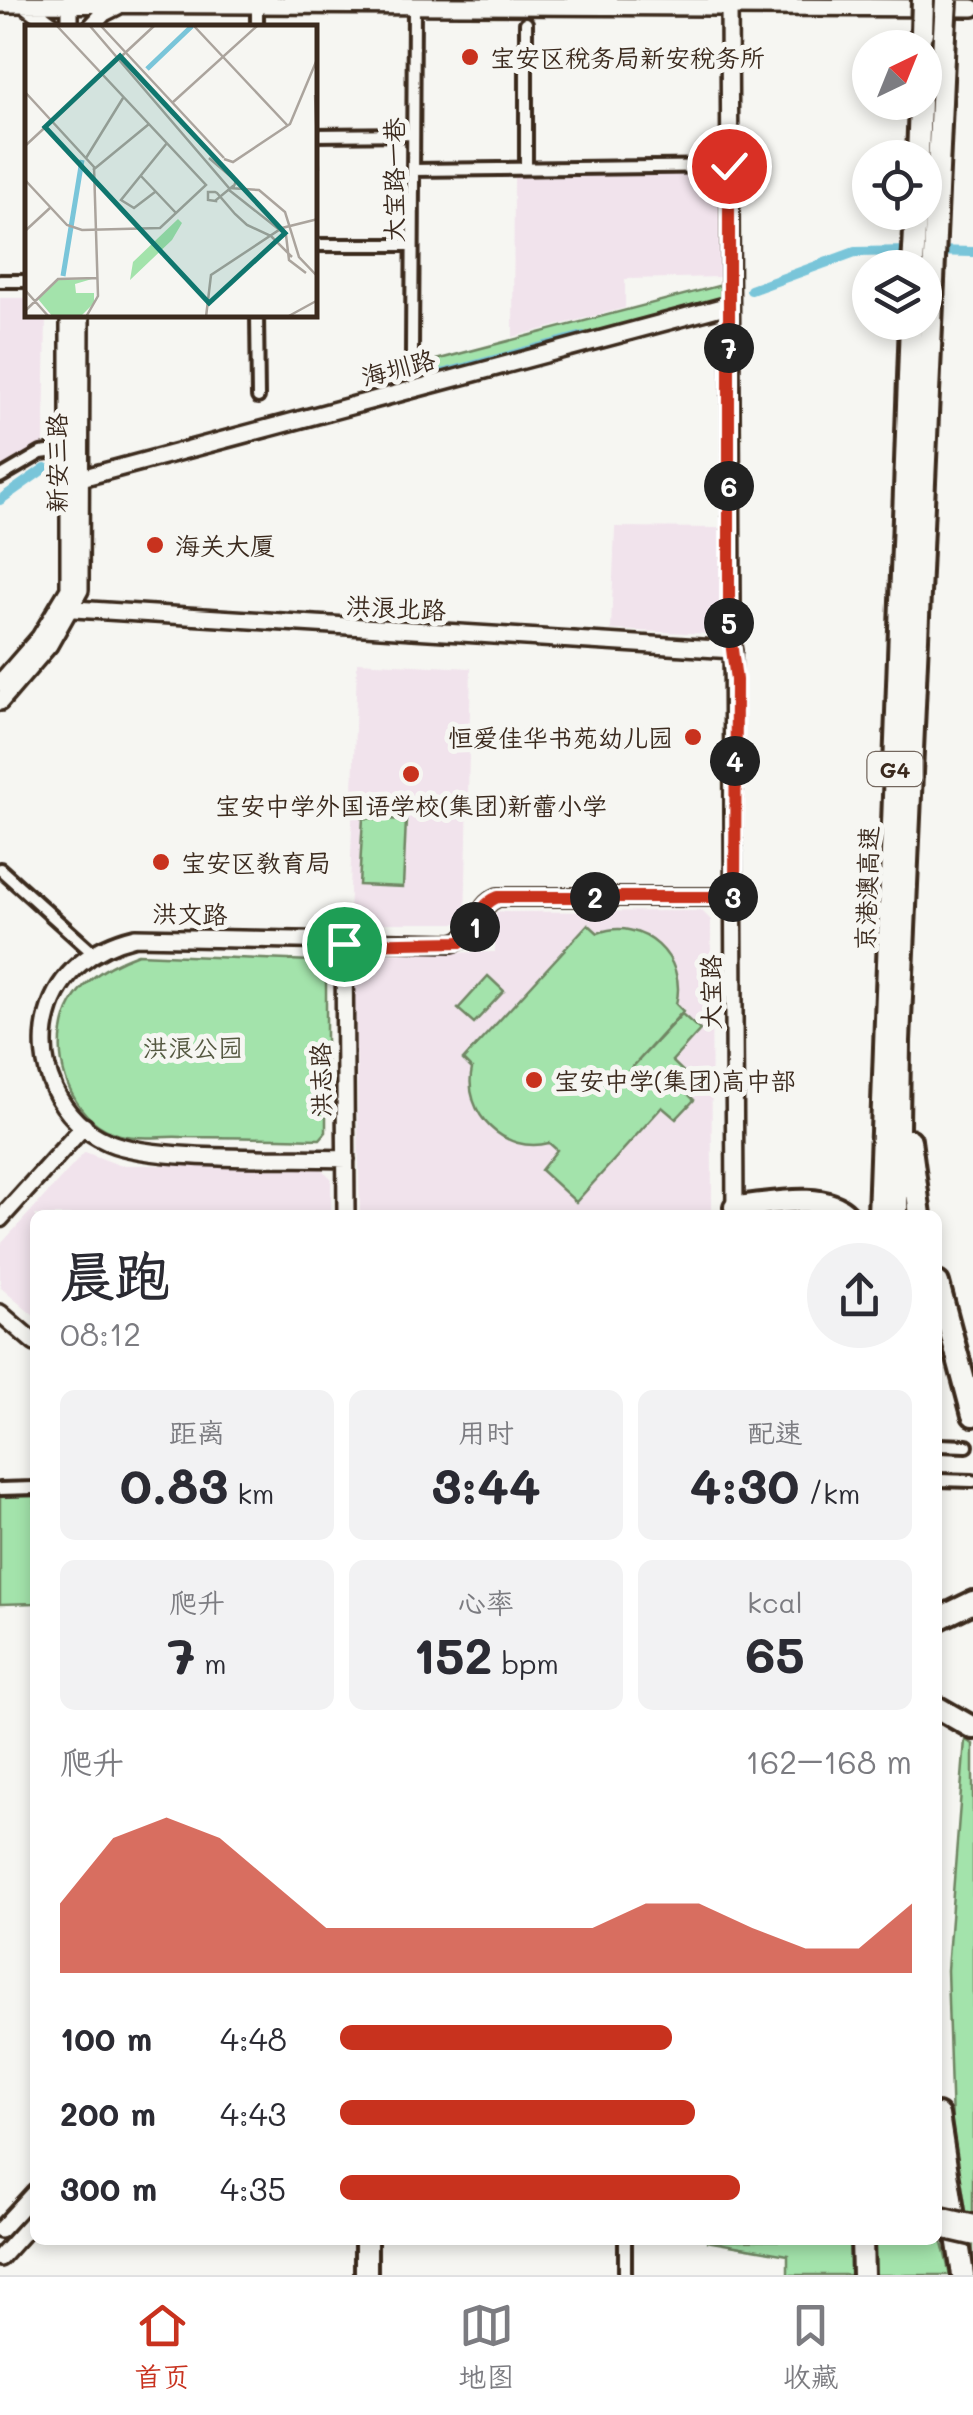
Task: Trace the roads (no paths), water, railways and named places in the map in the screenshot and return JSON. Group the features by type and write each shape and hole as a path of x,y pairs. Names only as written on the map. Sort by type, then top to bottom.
{"highway":[{"path":"922,30 923,0"},
{"name":"京港澳高速","path":"897,1210 903,978 946,0"},
{"name":"京港澳高速","path":"879,1210 910,340"},
{"name":"京港澳高速","path":"903,978 910,1156 919,1210"},
{"path":"743,1210 818,1202 841,1210"},
{"path":"942,1298 973,1415"},
{"path":"942,1617 972,1602"},
{"path":"942,1710 973,1728"},
{"path":"942,2141 963,2275"},
{"path":"862,2245 862,2275"}],"main road":[{"path":"0,4 733,4 973,8"},
{"path":"24,4 52,25"},
{"name":"大宝路","path":"733,4 737,608 733,650 734,1210"},
{"path":"93,25 104,12 122,5"},
{"name":"大宝路","path":"733,166 729,305 729,626 733,650"},
{"name":"海圳路","path":"81,478 729,305"},
{"name":"新安三路","path":"63,609 68,589 69,318"},
{"name":"新安三路","path":"63,609 80,590 81,318"},
{"path":"0,682 63,609"},
{"path":"0,702 49,645 63,609"},
{"name":"洪浪北路","path":"63,609 733,650"},
{"name":"洪文路","path":"346,1159 130,1149 84,1126 53,1088 44,1049 44,1029 56,992 93,953 116,942 154,936 344,944 460,942 472,933 484,904 498,897 735,897"},
{"name":"洪志路","path":"344,944 346,1210"},
{"path":"0,1219 84,1126"},
{"path":"0,1313 30,1339"},
{"path":"0,2230 30,2197"},
{"path":"942,2215 973,2223"},
{"path":"0,2258 30,2225"},
{"path":"942,2230 973,2237"}],"street":[{"path":"256,6 256,25"},
{"name":"大宝路一巷","path":"412,353 414,6"},
{"path":"526,22 526,168"},
{"path":"318,134 413,134"},
{"path":"413,170 733,166"},
{"path":"318,245 412,245"},
{"path":"257,318 258,397"},
{"path":"0,476 40,453 69,450"},
{"path":"0,870 93,953"},
{"path":"942,1445 967,1446"},
{"path":"942,1480 973,1481"},
{"path":"0,1488 30,1488"},
{"path":"361,2245 361,2275"},
{"path":"371,2245 371,2275"},
{"path":"625,2245 626,2275"}],"waterway":[{"path":"942,251 973,252"},
{"path":"751,290 852,253"},
{"path":"430,377 583,336"},
{"path":"0,500 45,468"}],"place":[{"name":"宝安区税务局新安税务所","path":"470,57"},
{"name":"海关大厦","path":"155,545"},
{"name":"恒爱佳华书苑幼儿园","path":"693,737"},
{"name":"宝安中学外国语学校(集团)新蕾小学","path":"411,774"},
{"name":"宝安区教育局","path":"161,862"},
{"name":"宝安中学(集团)高中部","path":"534,1080"}],"park label":[{"name":"洪浪公园","path":"193,1047"}]}
